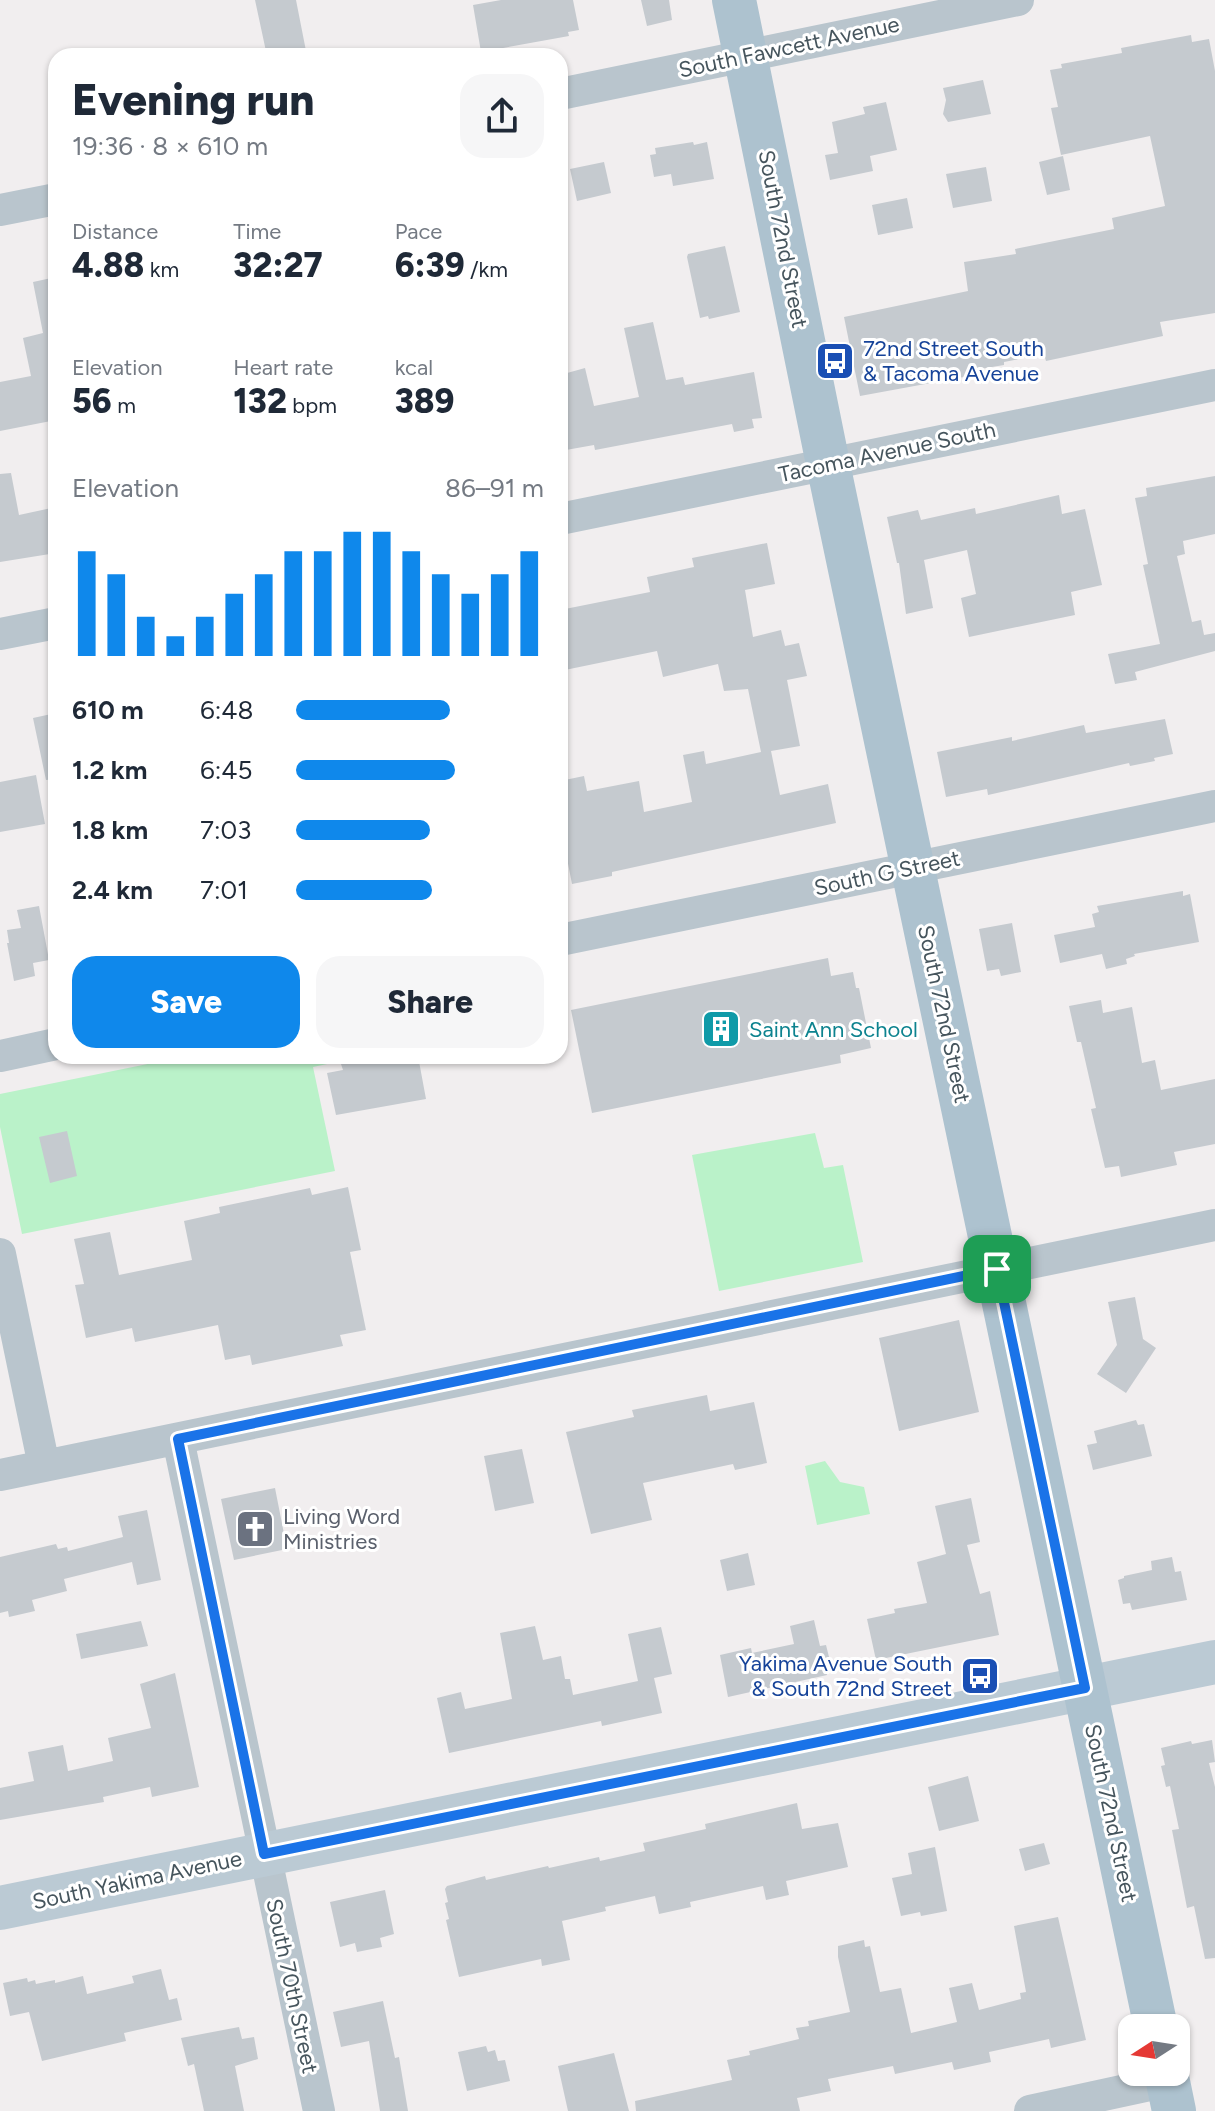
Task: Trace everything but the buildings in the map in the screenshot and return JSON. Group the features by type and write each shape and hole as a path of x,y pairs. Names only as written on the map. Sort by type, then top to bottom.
{"main road":[{"name":"South 72nd Street","path":"734,0 828,464 1153,2014"},
{"name":"South Yakima Avenue","path":"0,1908 1215,1662"}],"street":[{"name":"South Fawcett Avenue","path":"568,92 1018,0"},
{"path":"0,210 48,201"},
{"name":"Tacoma Avenue South","path":"568,517 1215,385"},
{"path":"0,634 48,625"},
{"name":"South G Street","path":"568,938 1215,806"},
{"path":"0,1056 48,1046"},
{"path":"0,1475 1215,1225"},
{"path":"0,1254 44,1466"},
{"name":"South 70th Street","path":"178,1439 319,2111"},
{"path":"1030,2111 1169,2088"}],"green space":[{"path":"148,1064 327,1064 313,1067 335,1171 22,1234 0,1127 0,1094"},
{"path":"815,1133 824,1168 843,1165 863,1262 719,1291 692,1155"},
{"path":"825,1461 840,1482 864,1487 870,1514 817,1525 805,1466"}],"place":[{"name":"72nd Street South & Tacoma Avenue","path":"835,361"},
{"name":"Saint Ann School","path":"721,1029"},
{"name":"Living Word Ministries","path":"255,1529"},
{"name":"Yakima Avenue South & South 72nd Street","path":"980,1676"}],"route":[{"path":"997,1269 1085,1688 264,1854 178,1439 997,1269"}]}
